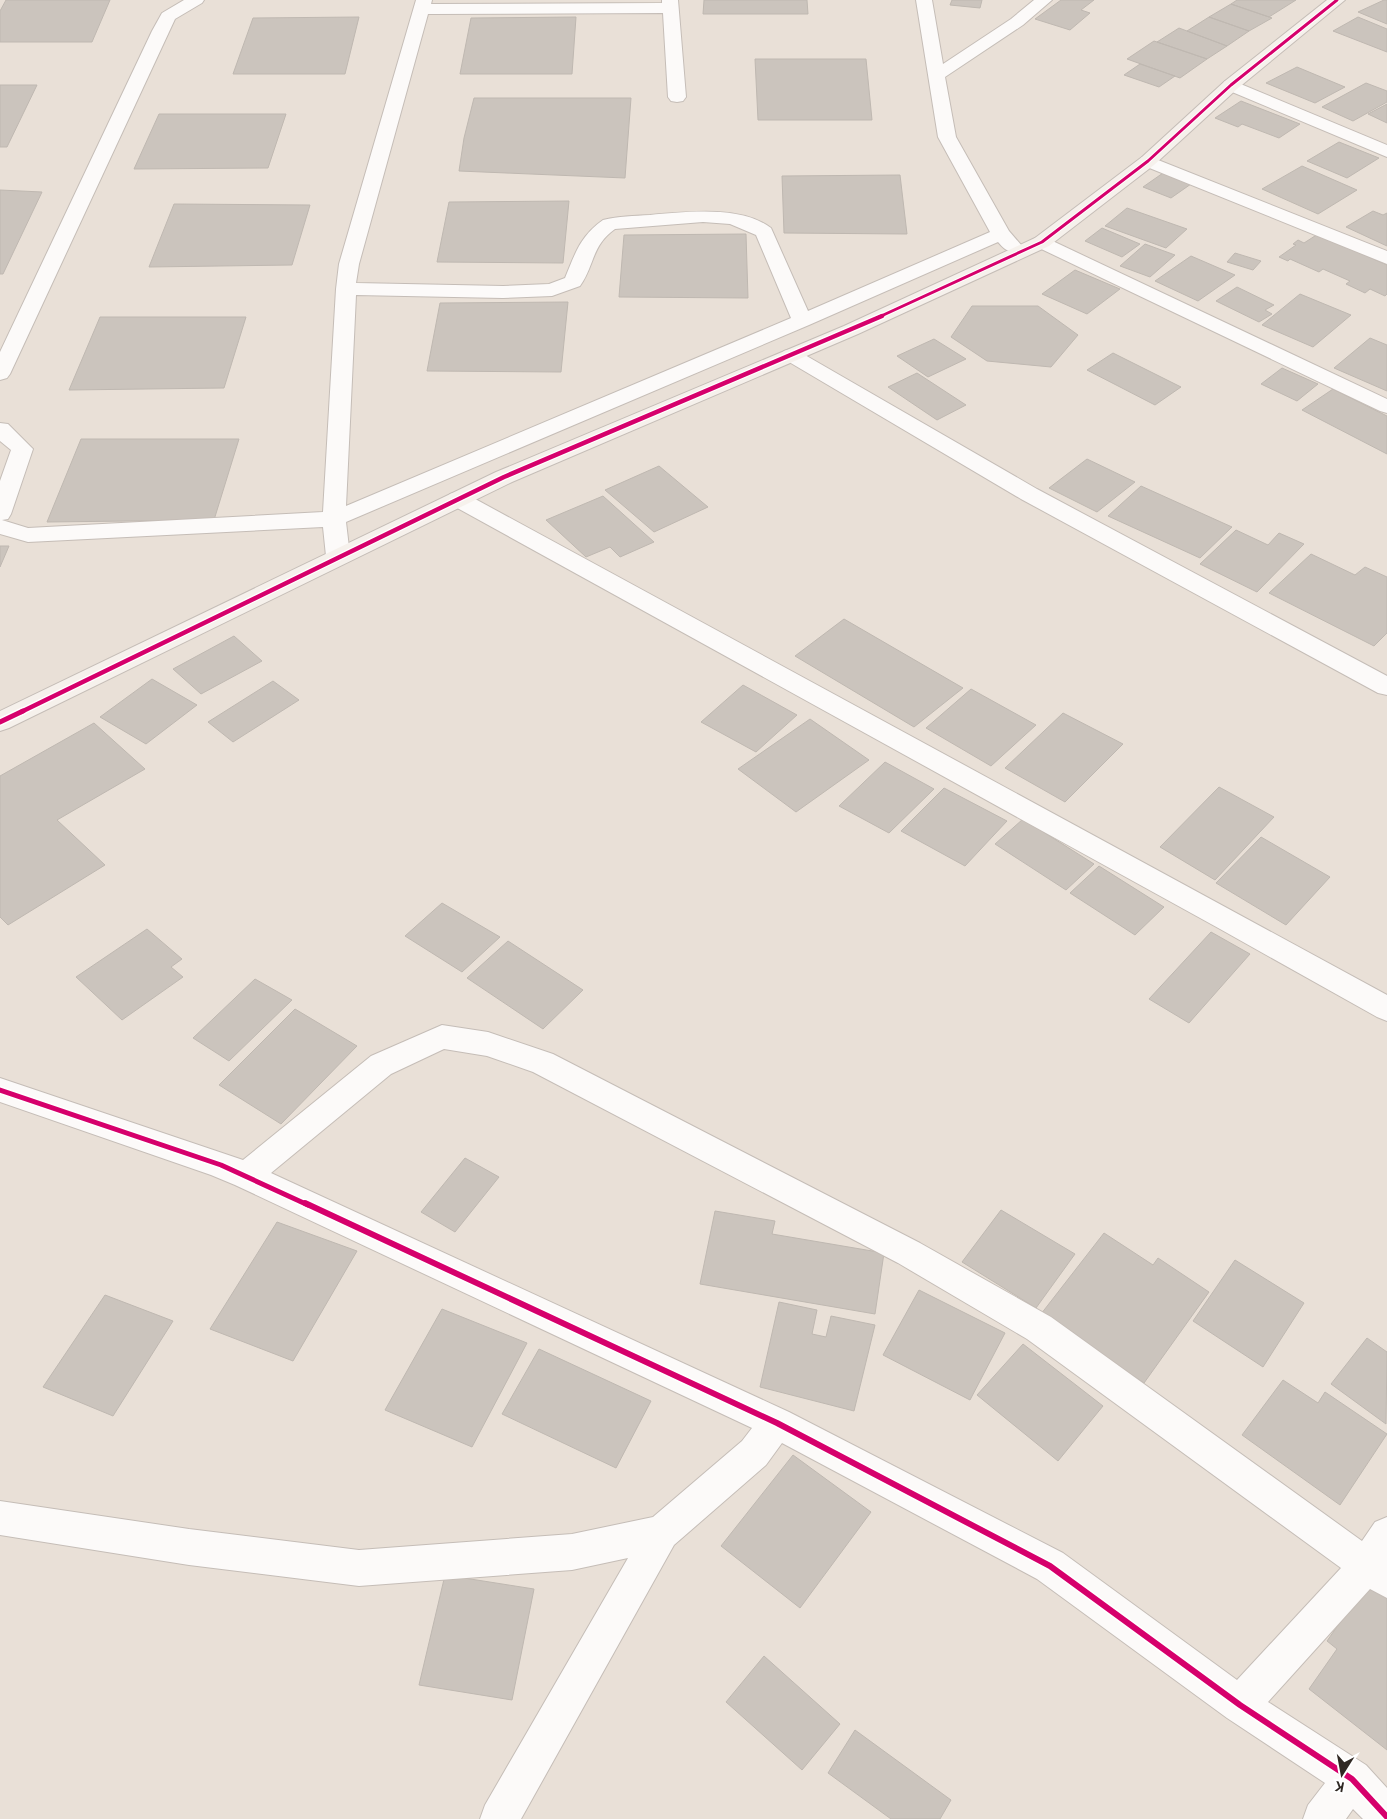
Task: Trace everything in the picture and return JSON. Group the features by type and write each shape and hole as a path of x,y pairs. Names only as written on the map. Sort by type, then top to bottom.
{"street":[{"path":"0,374 160,30 168,16 196,0"},
{"path":"924,0 947,137 1001,234 1018,253"},
{"path":"936,76 1017,22 1044,0"},
{"path":"0,722 338,556 504,477 852,330 1042,242 1148,161 1231,85 1337,0"},
{"path":"338,556 334,519 346,289 349,264 423,5 671,4 677,97"},
{"path":"1231,85 1387,152"},
{"path":"1148,161 1387,258"},
{"path":"346,289 503,292 552,290 573,282 587,247 597,233 610,224 703,216 732,219 759,228 764,232 802,322"},
{"path":"0,527 28,535 334,519 802,322 1001,234"},
{"path":"1042,242 1387,407"},
{"path":"791,355 1029,494 1387,687"},
{"path":"0,429 22,448 0,514"},
{"path":"458,499 1230,921 1387,1009"},
{"path":"246,1176 381,1065 442,1037 488,1044 544,1063 909,1252 1039,1328 1377,1573"},
{"path":"0,1090 221,1165 246,1176 777,1423 1050,1566 1240,1705 1352,1779 1387,1817"},
{"path":"499,1819 662,1533 754,1453 777,1423"},
{"path":"0,1518 189,1548 359,1568 572,1552 662,1533"},
{"path":"1240,1705 1377,1573 1387,1534"},
{"path":"1322,1819 1352,1779"}],"building":[{"path":"6,0 110,0 92,42 0,42 0,11"},
{"path":"704,0 807,0 808,14 703,14"},
{"path":"952,0 982,0 980,8 950,5"},
{"path":"1061,0 1094,0 1081,10 1090,13 1070,30 1035,19"},
{"path":"1237,0 1296,0 1269,17 1231,4"},
{"path":"1387,0 1387,24 1358,12"},
{"path":"1231,4 1272,18 1249,31 1209,17"},
{"path":"359,17 345,74 233,74 253,18"},
{"path":"576,17 572,74 460,74 471,18"},
{"path":"1209,17 1249,31 1227,46 1187,31"},
{"path":"1358,17 1387,29 1387,52 1333,31"},
{"path":"1179,28 1227,46 1207,59 1157,42"},
{"path":"1154,41 1207,59 1180,78 1127,59"},
{"path":"755,59 866,59 872,120 758,120"},
{"path":"1140,64 1175,76 1159,87 1124,75"},
{"path":"1297,67 1345,87 1315,103 1266,83"},
{"path":"1366,83 1387,91 1387,102 1353,121 1322,107"},
{"path":"0,85 37,85 7,147 0,147"},
{"path":"474,98 631,98 625,178 459,171 464,138"},
{"path":"1241,101 1300,124 1279,138 1242,124 1238,127 1215,118"},
{"path":"1387,104 1387,123 1368,114"},
{"path":"159,114 286,114 268,168 134,169"},
{"path":"1339,142 1379,158 1347,178 1307,161"},
{"path":"1302,166 1357,190 1318,214 1262,189"},
{"path":"1163,173 1191,184 1171,198 1143,187"},
{"path":"900,175 907,234 784,233 782,176"},
{"path":"0,190 42,192 3,274 0,274"},
{"path":"569,201 563,263 437,262 449,202"},
{"path":"174,204 310,205 292,265 149,267"},
{"path":"1127,208 1187,229 1166,248 1105,226"},
{"path":"1373,211 1383,215 1387,213 1387,246 1346,227"},
{"path":"1102,228 1140,244 1122,257 1085,241"},
{"path":"746,234 748,298 619,297 624,235"},
{"path":"1318,234 1387,265 1387,294 1385,296 1370,289 1365,293 1346,284 1350,281 1323,269 1319,272 1290,259 1288,261 1279,257 1296,245 1293,244 1298,240 1304,243"},
{"path":"1145,244 1175,255 1150,277 1120,266"},
{"path":"1235,253 1261,261 1253,270 1227,262"},
{"path":"1191,256 1235,275 1198,301 1155,281"},
{"path":"1075,270 1120,289 1087,314 1042,294"},
{"path":"1237,287 1274,305 1265,310 1272,314 1259,322 1216,301"},
{"path":"1300,294 1351,315 1313,347 1262,325"},
{"path":"568,302 561,372 427,371 440,303"},
{"path":"972,306 1038,306 1078,335 1051,367 987,361 951,337"},
{"path":"100,317 246,317 224,388 69,390"},
{"path":"1370,338 1387,345 1387,391 1334,368"},
{"path":"934,339 966,359 928,377 897,356"},
{"path":"1113,353 1181,387 1155,405 1087,370"},
{"path":"1282,368 1318,384 1297,401 1261,384"},
{"path":"917,373 966,405 937,420 888,387"},
{"path":"1333,389 1387,416 1387,454 1302,410"},
{"path":"81,439 239,439 214,520 47,522"},
{"path":"1087,459 1135,482 1097,512 1049,488"},
{"path":"659,466 708,507 654,532 605,490"},
{"path":"1141,486 1232,527 1200,558 1108,516"},
{"path":"603,496 654,542 620,557 610,547 586,557 546,520"},
{"path":"1236,530 1268,545 1279,533 1304,544 1257,592 1200,564"},
{"path":"0,546 9,546 0,567"},
{"path":"1311,554 1355,575 1365,567 1387,577 1387,633 1374,646 1269,593"},
{"path":"844,619 963,688 914,727 795,656"},
{"path":"234,636 262,661 201,694 173,669"},
{"path":"152,679 197,705 146,744 100,717"},
{"path":"273,681 299,700 233,742 208,722"},
{"path":"743,685 797,715 756,752 701,722"},
{"path":"971,689 1036,725 991,766 926,728"},
{"path":"1063,713 1123,744 1065,802 1005,768"},
{"path":"810,719 869,760 796,812 738,769"},
{"path":"94,723 145,769 57,820 105,865 8,925 0,917 0,776"},
{"path":"885,762 934,789 889,833 839,806"},
{"path":"1219,787 1274,817 1215,880 1160,847"},
{"path":"944,788 1007,821 965,866 901,831"},
{"path":"1023,819 1094,864 1066,890 995,844"},
{"path":"1261,837 1330,877 1286,925 1216,883"},
{"path":"1099,866 1164,907 1135,935 1070,893"},
{"path":"442,903 500,937 462,972 405,936"},
{"path":"147,929 182,959 171,967 183,977 122,1020 76,977"},
{"path":"1211,932 1250,954 1189,1023 1149,999"},
{"path":"508,941 583,990 543,1029 467,978"},
{"path":"255,979 292,1000 229,1061 193,1038"},
{"path":"295,1009 357,1046 281,1124 219,1085"},
{"path":"465,1158 499,1177 455,1232 421,1212"},
{"path":"1001,1210 1075,1254 1036,1308 962,1262"},
{"path":"715,1211 775,1221 772,1234 884,1253 875,1314 700,1284"},
{"path":"277,1222 357,1251 293,1361 210,1329"},
{"path":"1104,1233 1153,1265 1158,1258 1209,1292 1144,1383 1041,1314"},
{"path":"1235,1260 1304,1303 1263,1367 1193,1321"},
{"path":"919,1290 1005,1333 970,1400 883,1355"},
{"path":"105,1295 173,1321 113,1416 43,1387"},
{"path":"779,1302 817,1310 812,1334 826,1337 831,1316 875,1325 854,1411 760,1387"},
{"path":"442,1309 527,1343 472,1447 385,1410"},
{"path":"1367,1338 1387,1352 1386,1424 1331,1384"},
{"path":"1023,1344 1103,1406 1058,1461 977,1395"},
{"path":"539,1349 651,1401 616,1468 502,1414"},
{"path":"1283,1380 1318,1403 1325,1392 1387,1434 1340,1505 1242,1435"},
{"path":"793,1455 871,1512 800,1608 721,1546"},
{"path":"445,1575 534,1589 512,1700 419,1685"},
{"path":"1371,1578 1387,1591 1387,1750 1309,1689 1337,1649 1327,1641"},
{"path":"764,1656 840,1724 802,1770 726,1702"},
{"path":"855,1730 951,1800 940,1819 891,1819 828,1773"}],"cycle path":[{"path":"0,722 504,477 851,330 1042,242 1148,161 1231,85 1337,0"},
{"path":"0,1090 221,1165 246,1176 777,1423 1050,1566 1240,1705 1352,1779 1387,1817"}]}
